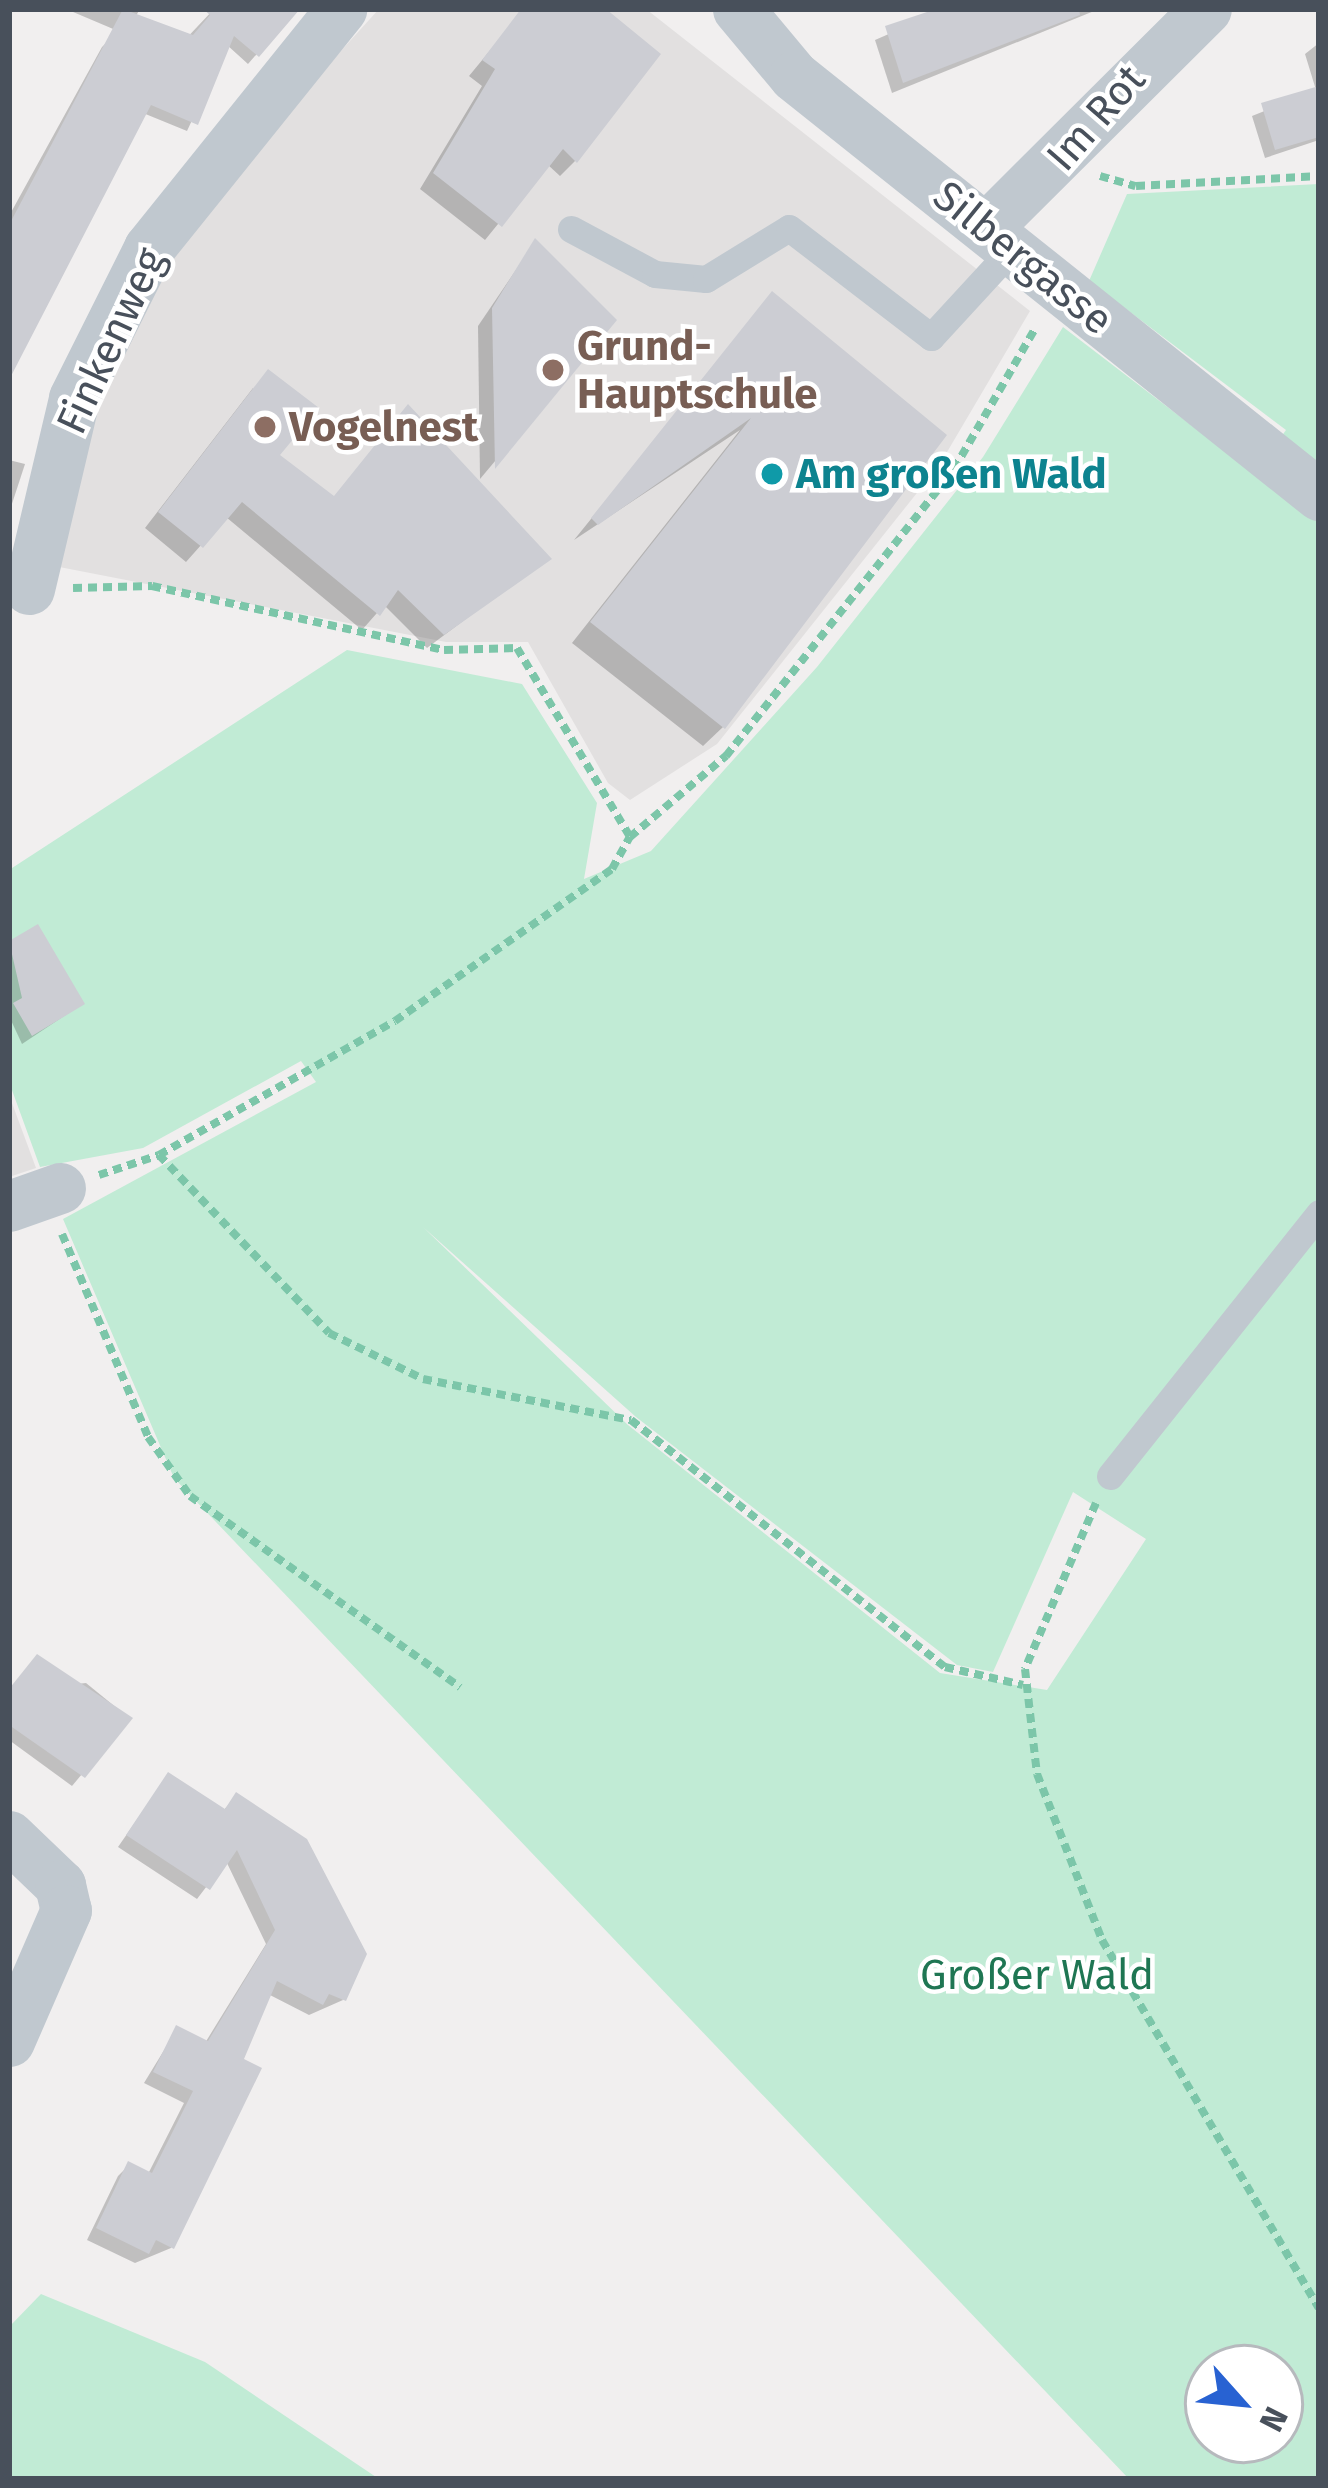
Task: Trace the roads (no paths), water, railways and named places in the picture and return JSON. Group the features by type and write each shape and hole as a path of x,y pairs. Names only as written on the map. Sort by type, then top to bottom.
{"street":[{"name":"Finkenweg","path":"28,589 74,398 149,248 340,9"},
{"name":"Silbergasse","path":"738,9 794,76 1319,495"},
{"name":"Im Rot","path":"999,238 1139,66 1206,9"},
{"path":"9,1836 60,1885 66,1910 9,2042"}],"lane":[{"path":"571,229 656,274 706,279 789,228 931,338 999,238"},
{"path":"1109,1476 1319,1214"}],"place":[{"name":"Grund- Hauptschule","path":"553,370"},
{"name":"Vogelnest","path":"265,427"},
{"name":"Am großen Wald","path":"772,474"}],"park label":[{"name":"Großer Wald","path":"1037,1975"}]}
